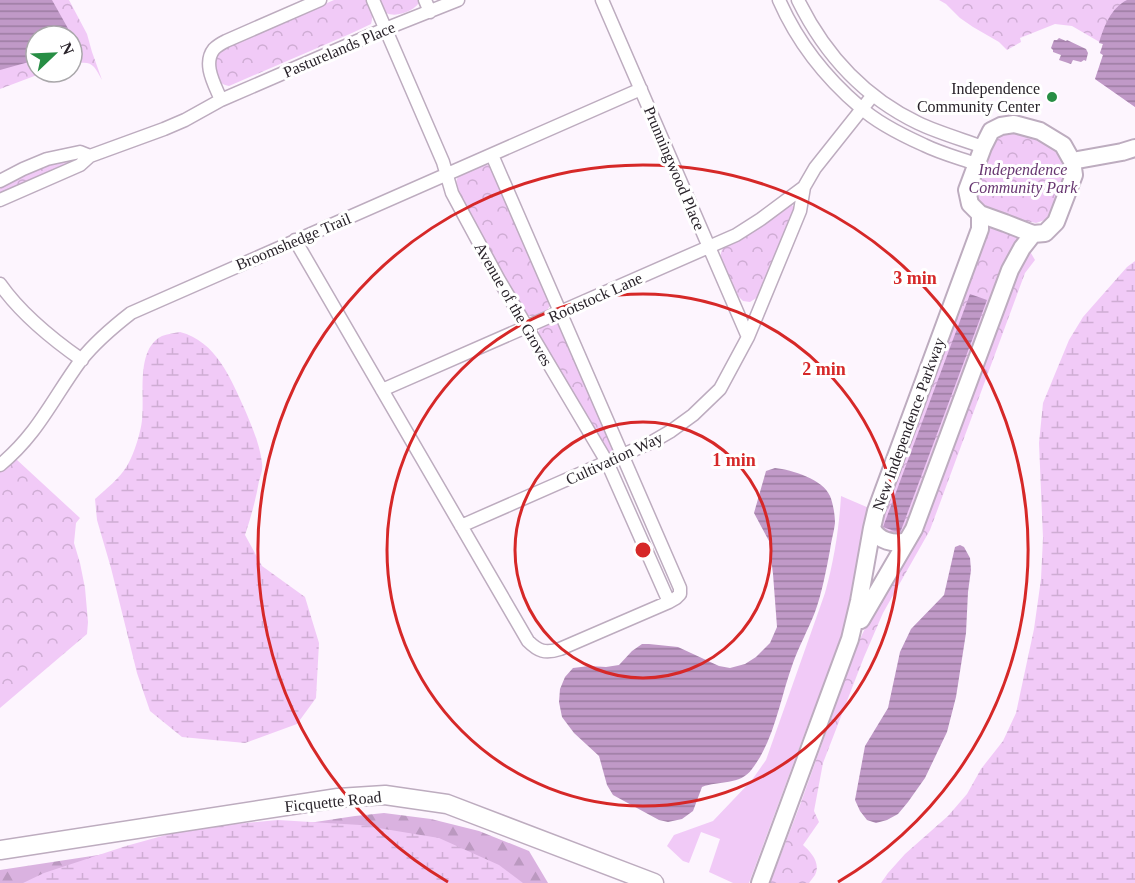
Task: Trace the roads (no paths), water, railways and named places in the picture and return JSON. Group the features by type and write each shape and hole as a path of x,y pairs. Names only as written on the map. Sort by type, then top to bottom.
{"main road":[{"name":"Ficquette Road","path":"0,850 338,798 385,795 447,804 654,883"}],"street":[{"path":"221,100 209,66 210,57 215,48 320,0"},
{"name":"Avenue of the Groves","path":"373,0 443,162 452,193 527,327 607,462 669,602"},
{"name":"Pasturelands Place","path":"0,200 80,165 90,156 185,120 221,100 385,28 428,6 458,0"},
{"name":"Prunningwood Place","path":"602,0 748,337"},
{"path":"779,0 797,35 813,58 861,109 897,132 926,146 976,164"},
{"path":"798,0 828,50 873,95 916,122 983,147"},
{"name":"Broomshedge Trail","path":"0,465 38,426 82,360 106,332 131,312 641,89"},
{"name":"Cultivation Way","path":"461,526 652,442 693,415 720,389 748,337 800,211 804,187 815,168 873,95"},
{"path":"1014,124 1040,131 1063,146 1072,161 1074,175 1056,222 1045,233 1033,234 980,214 970,204 967,190 976,164 991,131 1001,126 1014,124"},
{"path":"1072,161 1135,148"},
{"name":"Pasturelands Place","path":"0,181 47,159 80,152 90,156"},
{"name":"Avenue of the Groves","path":"295,240 528,641 535,648 543,651 560,650 669,602 680,594 680,588 492,155"},
{"name":"Cultivation Way","path":"709,247 752,225 804,187"},
{"name":"New Independence Parkway","path":"760,883 850,639 860,601 876,511 980,229 980,214"},
{"name":"New Independence Parkway","path":"850,639 908,541 918,519 1010,270 1033,234"},
{"name":"Rootstock Lane","path":"382,390 709,247"},
{"path":"0,284 25,314 82,360"},
{"path":"872,528 880,538 893,543 908,541"}],"place":[{"name":"Independence Community Center","path":"1052,97"}],"park label":[{"name":"Independence Community Park","path":"1023,178"}]}
